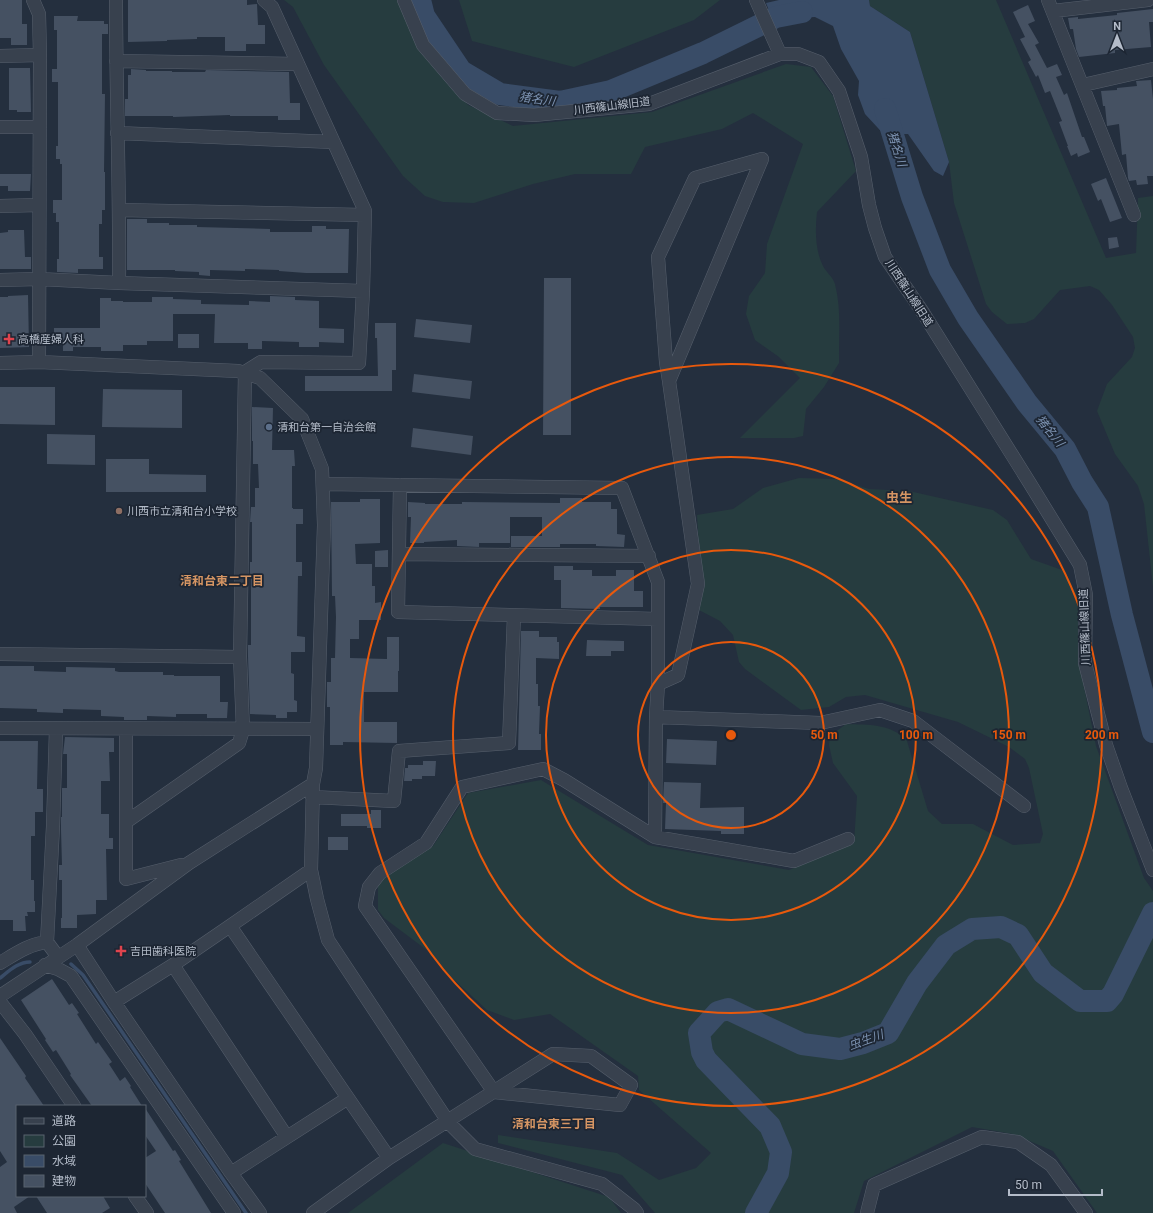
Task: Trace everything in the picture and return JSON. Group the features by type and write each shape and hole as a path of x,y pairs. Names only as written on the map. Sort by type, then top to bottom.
{"street":[{"path":"33,0 39,14 40,55 39,362"},
{"path":"116,0 117,133 120,210 119,283"},
{"path":"245,372 261,362 360,363 365,211 272,7 264,0"},
{"name":"川西篠山線旧道","path":"404,0 423,45 465,94 497,113 534,115 649,104 778,50 798,54 818,62 838,91 861,158 869,205 885,257 934,331 1080,565 1086,596 1085,663 1106,745 1153,870"},
{"path":"756,0 778,50"},
{"path":"1134,215 1051,5 1148,0"},
{"path":"0,56 40,55"},
{"path":"116,62 298,64"},
{"path":"1083,85 1153,69"},
{"path":"0,127 40,127"},
{"path":"117,133 333,142"},
{"path":"658,684 678,675 698,584 666,362 658,257 695,178 762,159 669,381"},
{"path":"0,206 39,205"},
{"path":"120,210 365,215"},
{"path":"0,280 39,279 119,283 363,290"},
{"path":"0,363 39,362 245,372 260,378 302,420 322,469 324,525 316,768 312,784 311,870 328,940 448,1121 475,1149 602,1184 635,1211"},
{"path":"126,822 239,743 243,730 240,657 245,372"},
{"path":"322,484 622,488 658,582 655,837"},
{"path":"400,485 398,612 658,619"},
{"path":"399,554 649,556"},
{"path":"312,797 394,801 399,751 509,743 514,615"},
{"path":"0,654 240,657"},
{"path":"656,717 820,723 880,710 913,721 1024,806"},
{"path":"0,728 243,730 317,729"},
{"path":"56,728 47,942 58,957"},
{"path":"126,729 126,879 189,863"},
{"path":"313,1213 389,1158 494,1092 553,1054 591,1056 631,1085 620,1105 494,1092 365,906 369,887 380,873 426,843 462,787 543,769 564,780 655,837 794,861 848,839"},
{"path":"0,996 78,945 189,863 312,784"},
{"path":"114,1002 173,965 311,870"},
{"path":"230,926 389,1158"},
{"path":"0,963 36,943 47,942"},
{"path":"78,945 114,1002 260,1213"},
{"path":"46,965 71,976 234,1213"},
{"path":"173,965 287,1137"},
{"path":"0,1002 25,1034 73,1105"},
{"path":"231,1173 348,1098"},
{"path":"867,1213 874,1185 982,1137 1018,1142 1051,1165 1086,1213"},
{"path":"137,1197 147,1213"}],"green space":[{"path":"284,0 398,0 421,51 468,105 513,126 652,112 786,64 811,67 833,96 856,171 817,212 816,233 818,253 823,266 834,281 837,293 839,319 839,363 824,387 806,409 803,436 794,438 740,438 800,378 779,357 755,340 746,314 749,296 765,273 767,244 803,144 753,113 722,129 645,147 631,174 575,174 533,184 474,203 443,202 425,196 403,176 324,65 293,7"},
{"path":"459,0 720,0 694,20 574,67 472,41"},
{"path":"869,0 996,0 1106,258 1136,253 1138,198 1153,196 1153,587 1144,504 1138,486 1115,454 1097,411 1107,384 1132,357 1135,348 1133,337 1112,305 1099,290 1090,286 1060,290 1034,319 1025,323 1007,324 992,312 986,304 954,203 949,162 910,32 870,6"},
{"path":"799,478 836,479 869,489 909,491 993,510 1007,520 1031,559 1065,571 1078,598 1078,658 1096,746 1144,878 1153,891 1153,1213 1097,1213 1053,1151 1013,1134 972,1127 864,1181 854,1213 655,1213 622,1175 498,1143 498,1135 617,1153 659,1180 696,1168 711,1153 639,1090 638,1076 550,1014 514,1020 487,1010 450,976 432,954 384,918 378,910 378,882 433,846 468,793 541,780 648,845 789,870 854,843 857,796 833,763 829,745 830,736 846,724 879,726 894,731 907,741 928,811 942,824 973,824 1013,845 1040,843 1043,834 1029,768 1025,759 1009,747 958,722 865,695 846,697 829,707 801,710 745,669 739,662 733,635 720,621 697,609 701,582 697,515 733,509 763,488"},
{"path":"443,1143 609,1197 621,1213 348,1213"}],"water":[{"path":"779,0 869,0 870,6 910,32 949,162 943,176 934,171 908,134 902,134 890,141 865,114 858,95 859,81 841,49 833,26 815,17 795,18 774,23 766,3"}],"building":[{"path":"0,0 22,0 22,24 27,24 27,45 11,45 11,38 0,38"},
{"path":"128,0 247,0 247,5 257,4 258,25 265,25 265,44 246,44 246,51 225,51 225,37 197,37 197,39 128,42"},
{"path":"1028,5 1035,21 1028,24 1039,43 1035,45 1047,68 1057,64 1062,75 1056,77 1064,95 1067,93 1082,137 1084,137 1090,152 1078,157 1077,153 1071,156 1059,122 1062,121 1050,91 1045,93 1038,75 1036,77 1028,62 1031,60 1020,39 1025,37 1013,12"},
{"path":"1153,9 1153,22 1149,22 1151,47 1115,50 1115,53 1079,57 1076,49 1073,29 1070,29 1068,18 1078,17 1078,19 1117,15 1117,13"},
{"path":"54,16 78,16 77,21 104,21 104,24 108,24 108,34 102,34 102,94 105,94 105,210 102,210 102,224 99,224 99,257 103,257 103,269 78,269 78,273 57,272 57,259 59,259 59,222 56,222 56,213 53,213 53,200 62,200 62,164 60,164 60,159 56,159 56,146 58,146 58,82 52,82 52,69 57,69 57,30 54,30"},
{"path":"9,68 30,68 31,112 17,112 17,110 9,110"},
{"path":"131,69 172,72 205,72 206,70 289,72 290,103 300,103 300,120 278,120 278,116 125,116 125,99 128,99 128,75 131,75"},
{"path":"1151,80 1153,99 1153,176 1147,176 1148,184 1137,185 1136,180 1129,181 1128,178 1126,154 1122,155 1119,124 1107,126 1105,106 1103,106 1101,91 1117,90 1117,88 1137,86 1136,81"},
{"path":"0,174 31,174 30,191 8,191 8,186 0,186"},
{"path":"1106,178 1122,218 1110,222 1101,199 1098,201 1091,184"},
{"path":"127,219 147,219 147,223 197,225 197,227 270,229 270,232 312,232 312,226 326,226 326,229 349,229 348,273 306,273 279,270 245,269 245,271 210,270 210,276 199,275 199,272 175,270 127,270"},
{"path":"8,230 24,230 25,257 31,257 31,269 0,269 0,233 8,232"},
{"path":"1117,237 1119,247 1109,249 1108,238"},
{"path":"544,278 571,278 571,435 543,435"},
{"path":"28,295 29,347 0,348 0,297"},
{"path":"270,296 295,297 295,300 319,301 319,328 344,329 344,343 319,342 319,347 299,347 299,342 262,341 262,349 248,349 248,343 214,343 215,314 173,314 173,341 147,341 147,345 123,345 123,351 101,351 101,347 73,347 73,351 63,351 63,344 54,344 54,328 100,328 100,298 111,298 111,301 123,302 152,302 152,297 173,297 173,299 201,300 201,304 249,305 249,301 270,302"},
{"path":"416,319 472,325 470,343 414,337"},
{"path":"375,323 396,323 396,370 392,370 392,391 305,391 305,376 378,376"},
{"path":"178,334 199,334 199,348 178,348"},
{"path":"414,374 472,381 470,399 412,392"},
{"path":"0,387 55,387 55,425 0,424"},
{"path":"103,389 182,390 182,428 102,427"},
{"path":"252,407 273,408 272,450 294,450 295,466 292,466 292,508 303,509 303,524 296,524 296,562 302,562 302,576 298,576 297,636 305,637 305,652 291,652 291,673 294,674 294,700 297,701 297,712 287,712 287,718 276,718 276,715 250,714 248,645 251,645 250,562 252,562 252,522 250,522 251,507 255,507 255,488 259,488 258,464 253,464"},
{"path":"413,428 473,436 471,455 411,447"},
{"path":"47,434 95,435 95,465 47,464"},
{"path":"106,459 149,459 149,474 206,475 206,492 106,492"},
{"path":"560,498 582,498 582,502 611,502 611,509 617,509 617,534 625,535 624,547 596,546 596,544 560,544 560,547 511,547 511,536 542,536 542,517 510,517 510,543 479,543 479,547 457,546 457,540 410,543 411,517 408,517 408,502 425,504 462,504 462,502 560,503"},
{"path":"360,499 380,499 380,543 355,544 356,564 372,564 372,586 375,586 375,603 381,602 381,620 359,620 359,639 350,639 350,658 387,659 387,637 399,637 398,692 364,692 364,722 397,722 397,743 343,742 343,745 330,745 330,707 327,707 327,682 331,682 331,658 335,658 336,617 335,596 332,596 331,502 360,502"},
{"path":"388,550 388,567 375,567 375,551"},
{"path":"554,566 573,566 573,570 592,570 592,576 616,576 616,570 634,570 634,591 643,591 643,607 600,607 600,609 561,608 561,580 554,580"},
{"path":"521,631 539,631 539,637 557,637 557,642 559,642 559,659 536,658 536,684 538,684 538,706 540,706 539,734 541,734 541,750 518,750"},
{"path":"587,640 624,641 624,651 611,651 611,656 586,656"},
{"path":"0,666 34,666 34,671 66,672 66,667 115,668 115,671 119,672 163,672 163,675 174,676 220,676 220,702 228,702 227,718 207,718 207,714 176,714 176,717 147,716 147,720 124,720 124,717 101,716 101,710 63,709 63,713 37,712 37,709 0,708"},
{"path":"65,737 114,738 114,752 109,752 110,781 101,781 101,814 109,814 109,838 113,838 113,849 106,849 107,900 96,900 96,914 77,915 77,928 61,928 62,880 59,880 59,865 62,865 62,788 67,788 67,754 63,754"},
{"path":"667,739 717,741 716,765 666,763"},
{"path":"0,741 38,741 37,789 43,789 43,812 35,812 35,836 31,836 31,880 34,880 35,912 27,912 28,916 25,916 26,931 13,931 13,920 0,920"},
{"path":"423,761 436,761 435,776 422,776 422,779 404,781 405,768 408,768 408,765 423,765"},
{"path":"664,782 701,783 700,808 744,807 744,834 721,834 721,831 665,829 666,803 663,803"},
{"path":"371,810 381,810 381,828 367,828 367,826 341,826 341,814 371,814"},
{"path":"328,837 348,837 348,850 328,850"},
{"path":"52,979 69,1005 72,1003 79,1013 77,1014 96,1044 98,1042 112,1062 109,1064 120,1081 125,1077 141,1105 91,1105 70,1075 71,1074 56,1050 53,1052 21,1000"},
{"path":"0,1038 26,1076 25,1078 43,1105 16,1105 16,1197 29,1197 14,1207 17,1213 0,1213 0,1167 7,1162 0,1151"},
{"path":"146,1110 173,1151 175,1150 181,1160 179,1161 211,1213 165,1213 146,1184 146,1157 156,1151 146,1136"},
{"path":"37,1197 104,1197 110,1208 102,1213 47,1213"}],"waterway":[{"name":"猪名川","path":"420,0 424,16 461,71 500,94 560,102 611,91 703,53 776,17 802,12"},
{"name":"猪名川","path":"885,109 912,197 940,270 968,318 1027,403 1065,449 1082,482 1098,507 1122,615 1153,732"},
{"name":"虫生川","path":"756,1213 778,1173 781,1152 770,1126 706,1060 702,1052 699,1033 718,1012 728,1009 802,1044 840,1049 863,1043 888,1033 917,983 946,945 972,929 1001,927 1018,935 1043,973 1080,1001 1107,1001 1113,994 1153,913"},
{"path":"0,978 18,965 30,962"},
{"path":"71,964 83,975 246,1213"}],"place":[{"name":"高橋産婦人科","path":"9,339"},
{"name":"清和台第一自治会館","path":"269,427"},
{"name":"川西市立清和台小学校","path":"119,511"},
{"name":"吉田歯科医院","path":"121,951"}],"district":[{"name":"虫生","path":"899,497"},
{"name":"清和台東二丁目","path":"222,581"},
{"name":"清和台東三丁目","path":"554,1124"}]}
